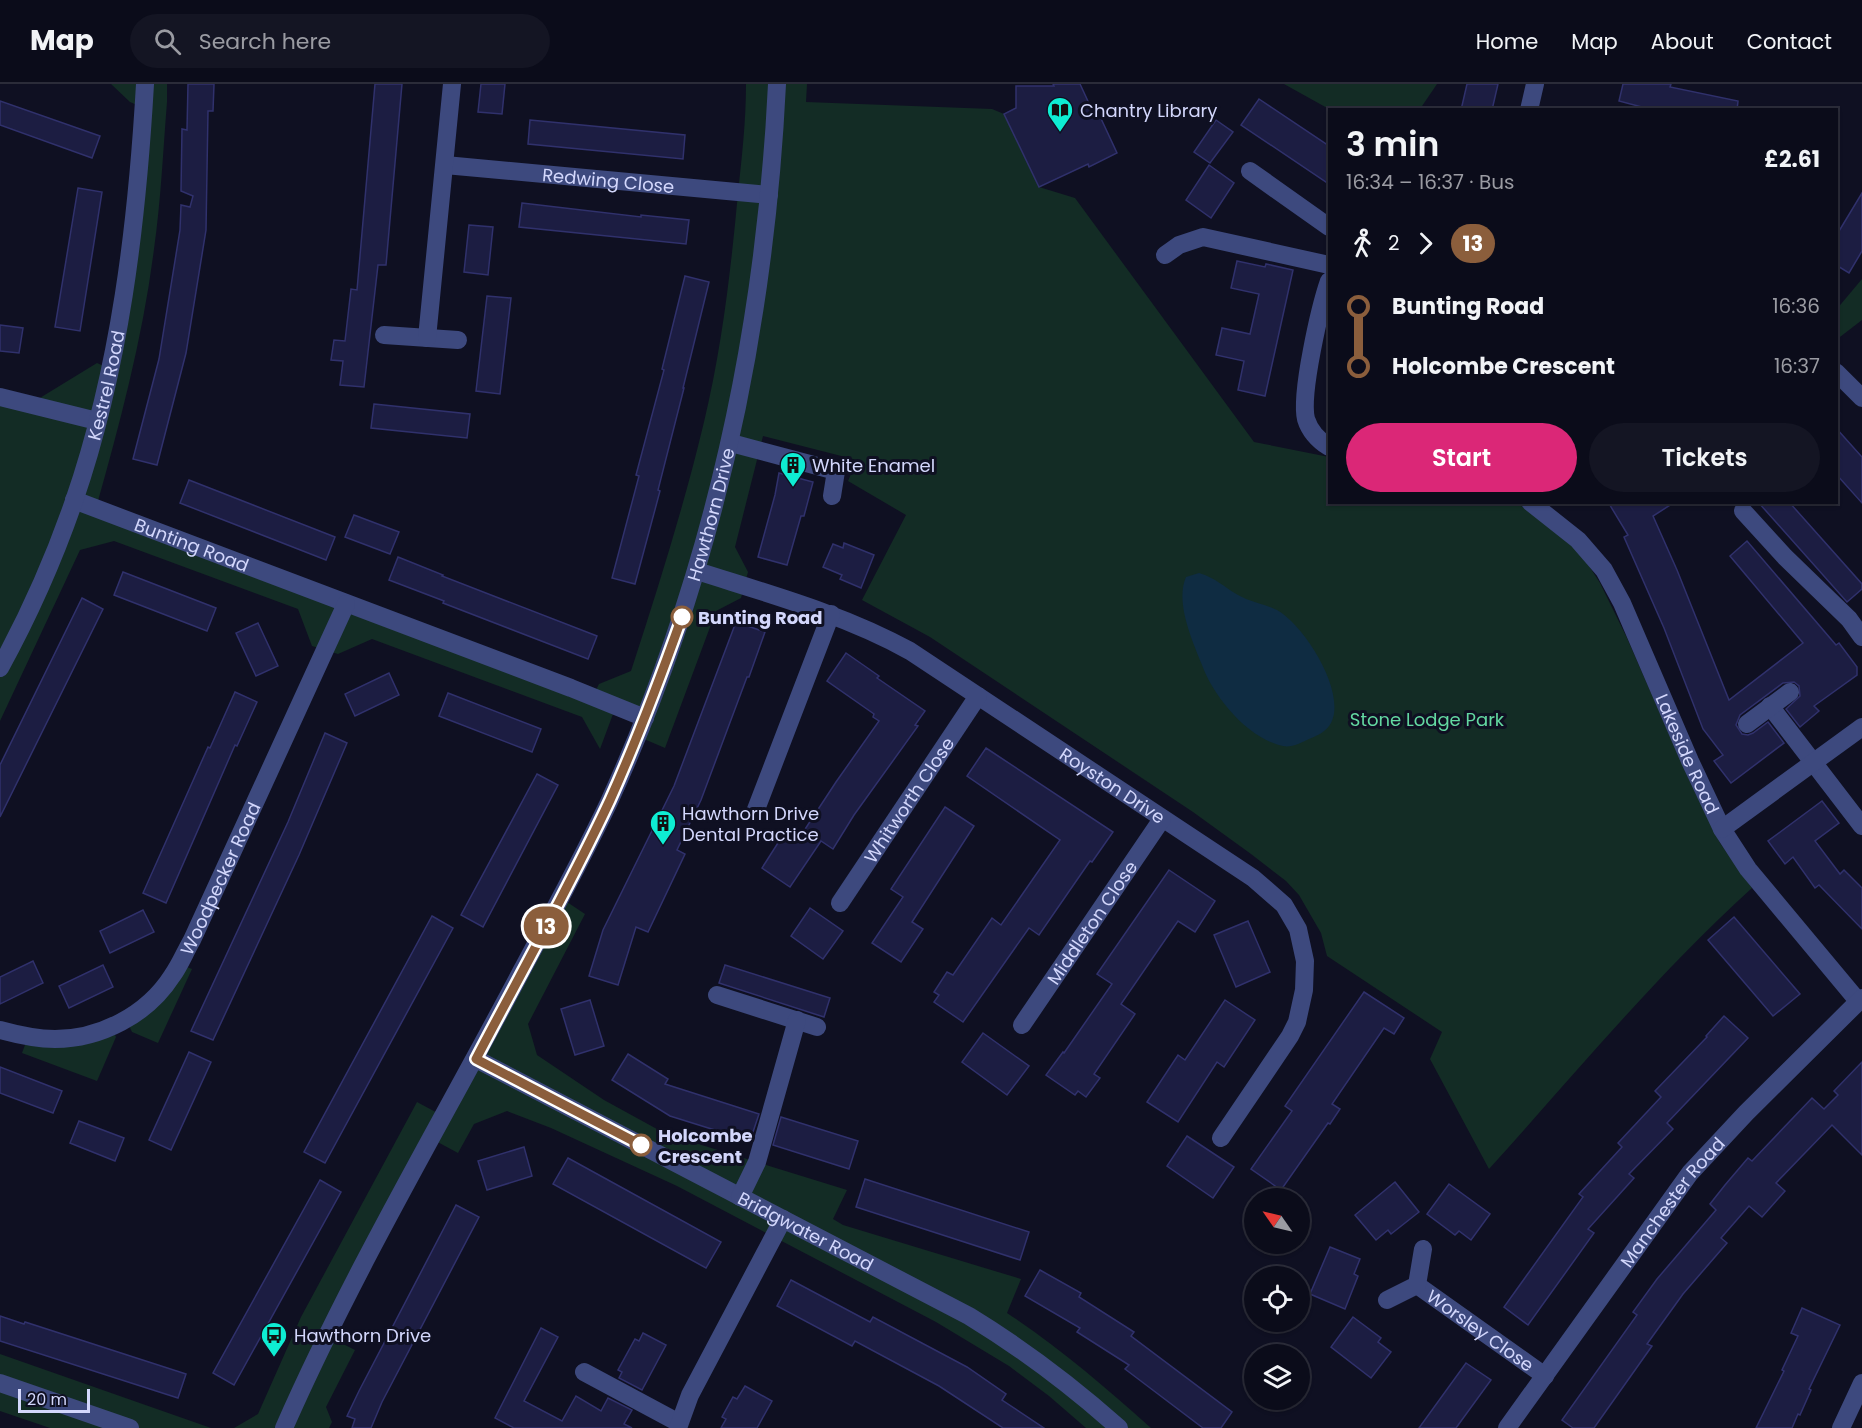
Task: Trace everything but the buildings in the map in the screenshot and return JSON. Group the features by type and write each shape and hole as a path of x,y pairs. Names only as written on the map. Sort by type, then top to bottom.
{"street":[{"name":"Kestrel Road","path":"0,668 40,588 74,500 97,421 117,330 131,246 142,144 145,84"},
{"path":"427,338 452,84"},
{"name":"Hawthorn Drive","path":"284,1428 351,1288 579,864 645,718 697,571 731,443 745,373 770,195 777,84"},
{"path":"1529,108 1535,84"},
{"name":"Redwing Close","path":"445,165 770,195"},
{"path":"1250,171 1328,226"},
{"path":"1166,255 1179,245 1203,237 1328,265"},
{"path":"1328,285 1304,406 1311,430 1328,446"},
{"path":"384,335 458,340"},
{"path":"1838,374 1862,398"},
{"path":"0,397 97,421"},
{"path":"731,443 836,471 832,496"},
{"name":"Bunting Road","path":"74,500 645,718"},
{"name":"Lakeside Road","path":"1533,504 1578,540 1604,570 1614,586 1722,829 1748,869 1860,999"},
{"path":"1743,511 1785,557 1849,619 1862,637"},
{"name":"Royston Drive","path":"697,571 831,614 885,638 936,668 1253,878 1275,896 1292,916 1303,946 1304,990 1297,1022 1290,1036 1221,1138"},
{"name":"Woodpecker Road","path":"0,1030 28,1037 56,1039 99,1032 133,1015 163,988 192,940 346,603"},
{"path":"755,812 831,614"},
{"path":"1748,724 1790,692"},
{"name":"Whitworth Close","path":"840,903 978,696"},
{"path":"1770,706 1862,826"},
{"path":"1722,829 1862,727"},
{"name":"Middleton Close","path":"1022,1025 1162,819"},
{"path":"717,995 817,1027"},
{"name":"Manchester Road","path":"1507,1428 1690,1173 1738,1120 1860,999"},
{"path":"740,1197 757,1162 797,1020"},
{"name":"Bridgwater Road","path":"476,1059 921,1290 1003,1337 1072,1387 1119,1428"},
{"path":"584,1372 679,1426 702,1373 783,1219"},
{"name":"Worsley Close","path":"1417,1285 1423,1250"},
{"name":"Worsley Close","path":"1417,1285 1545,1376"},
{"name":"Worsley Close","path":"1387,1300 1417,1285"},
{"path":"0,1383 130,1428"},
{"path":"1841,1428 1862,1383"}],"green space":[{"name":"Stone Lodge Park","path":"111,84 167,84 158,212 144,315 122,412 96,508 593,696 599,684 631,671 670,547 696,453 716,365 725,308 742,152 746,84 807,84 806,102 992,109 1004,114 1039,187 1075,198 1254,442 1328,457 1328,504 1518,504 1537,515 1582,555 1600,583 1627,638 1690,782 1720,843 1752,888 1650,990 1489,1169 1430,1059 1442,1032 1327,956 1321,933 1299,895 1286,881 1251,854 1193,812 930,637 862,600 906,515 848,481 857,460 763,436 735,547 748,572 741,598 716,611 665,748 637,736 644,718 616,706 600,749 582,717 372,639 338,654 312,646 298,609 114,541 80,550 0,721 0,397 30,404 97,363 108,368 144,108 130,102"},
{"path":"1284,84 1437,84 1421,108 1328,108"},
{"path":"1862,279 1862,320 1838,338 1838,308"},
{"path":"561,898 585,914 528,1024 537,1055 604,1100 666,1134 847,1190 833,1219 843,1225 1021,1279 1007,1313 1063,1354 1151,1428 1086,1428 1009,1366 936,1322 677,1186 551,1128 507,1111 474,1124 458,1153 432,1139 327,1336 355,1350 326,1407 332,1422 329,1428 234,1428 258,1414 301,1317 417,1102 443,1116"},
{"path":"179,964 192,969 158,1043 132,1032 126,1019"},
{"path":"111,1027 116,1037 97,1081 22,1053 28,1037"},
{"path":"0,1354 211,1428 50,1428 0,1411"}],"water":[{"path":"1199,573 1243,597 1277,610 1299,630 1320,660 1333,694 1334,710 1331,723 1324,731 1296,745 1283,746 1257,735 1223,702 1207,677 1186,621 1182,598 1183,587 1186,577"}],"bus line":[{"name":"13","path":"641,1145 476,1059 579,864 609,800 645,718 682,617"}],"place":[{"name":"Chantry Library","path":"1060,133"},
{"name":"White Enamel","path":"793,488"},
{"name":"Bunting Road","path":"682,617"},
{"name":"Hawthorn Drive Dental Practice","path":"663,846"},
{"name":"Holcombe Crescent","path":"641,1145"},
{"name":"Hawthorn Drive","path":"274,1358"}]}
